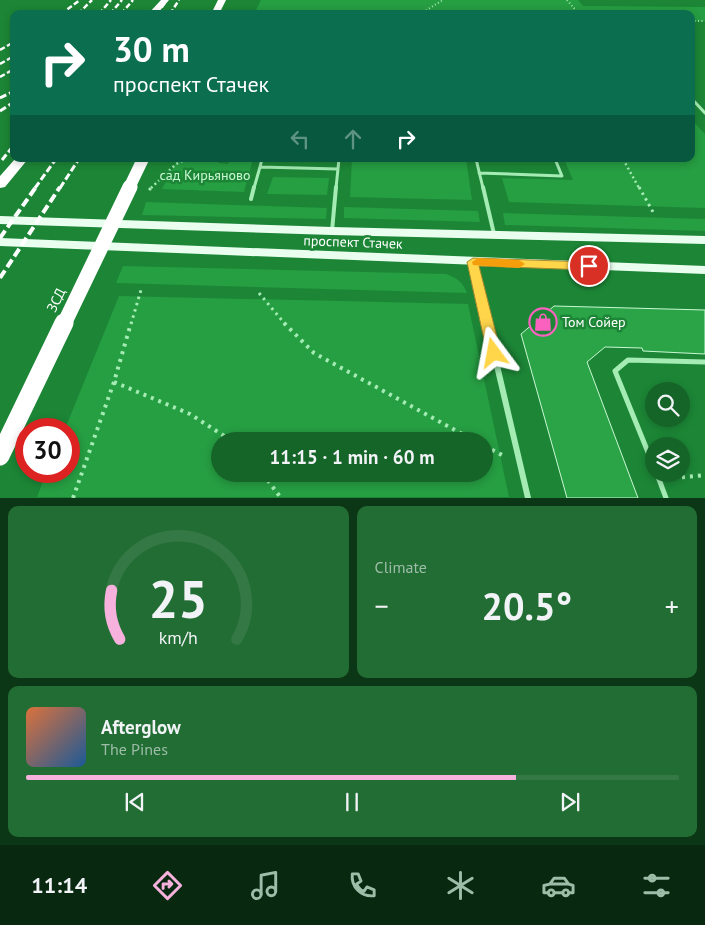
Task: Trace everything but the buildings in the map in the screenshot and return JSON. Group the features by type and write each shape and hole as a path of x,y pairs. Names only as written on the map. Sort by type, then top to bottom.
{"highway":[{"path":"155,10 164,0"},
{"path":"0,184 19,162"},
{"name":"ЗСД","path":"0,456 142,162"}],"main road":[{"name":"проспект Стачек","path":"0,220 332,231 705,240"},
{"name":"проспект Стачек","path":"0,242 705,270"}],"street":[{"path":"473,262 528,498"}],"lane":[{"path":"695,102 705,113"},
{"path":"251,199 261,162"},
{"path":"332,231 339,162"},
{"path":"477,162 494,234"},
{"path":"480,173 562,176 556,162"},
{"path":"260,168 338,169"},
{"path":"645,445 615,371 628,360 705,362"},
{"path":"659,482 666,498"}],"path":[{"path":"427,10 443,0"},
{"path":"567,0 576,10"},
{"path":"145,195 176,164 180,162"},
{"path":"625,162 653,212"},
{"path":"73,498 114,382 141,290"},
{"path":"259,293 273,312 314,353 459,432"},
{"path":"114,382 174,405 209,423 220,432"},
{"path":"690,477 705,475"},
{"path":"268,482 281,498"}],"green space":[{"path":"261,0 578,0 583,6 705,7 705,21 695,21 695,10 256,10"},
{"path":"695,123 705,134 705,208 509,202 502,178 573,180 565,162 695,162"},
{"name":"сад Кирьяново","path":"176,162 218,162 228,164 229,162 252,162 244,192 162,189"},
{"path":"352,162 466,162 472,200 350,197"},
{"path":"273,177 329,178 327,195 267,194"},
{"path":"146,202 327,208 326,219 142,215"},
{"path":"344,207 478,211 480,222 344,218"},
{"path":"503,213 705,219 705,231 505,225"},
{"path":"123,266 446,274 459,281 467,293 116,283"},
{"path":"119,296 468,304 509,497 37,497 42,483 80,483 80,418 69,418"}],"railway":[{"path":"66,10 80,0"},
{"path":"82,10 92,0"},
{"path":"102,10 111,0"},
{"path":"113,10 122,0"},
{"path":"124,10 133,0"},
{"path":"160,10 167,0"},
{"path":"173,10 179,0"},
{"path":"0,50 10,44"},
{"path":"0,64 10,58"},
{"path":"0,77 10,71"},
{"path":"0,98 10,93"},
{"path":"0,111 10,105"},
{"path":"2,160 10,150"},
{"path":"35,188 54,162"},
{"path":"60,188 77,162"},
{"path":"0,238 36,187"},
{"path":"0,278 60,187"}],"slow traffic":[{"path":"478,262 519,264"}],"place":[{"name":"Том Сойер","path":"543,322"}],"route":[{"path":"494,353 473,262 589,266"}]}
